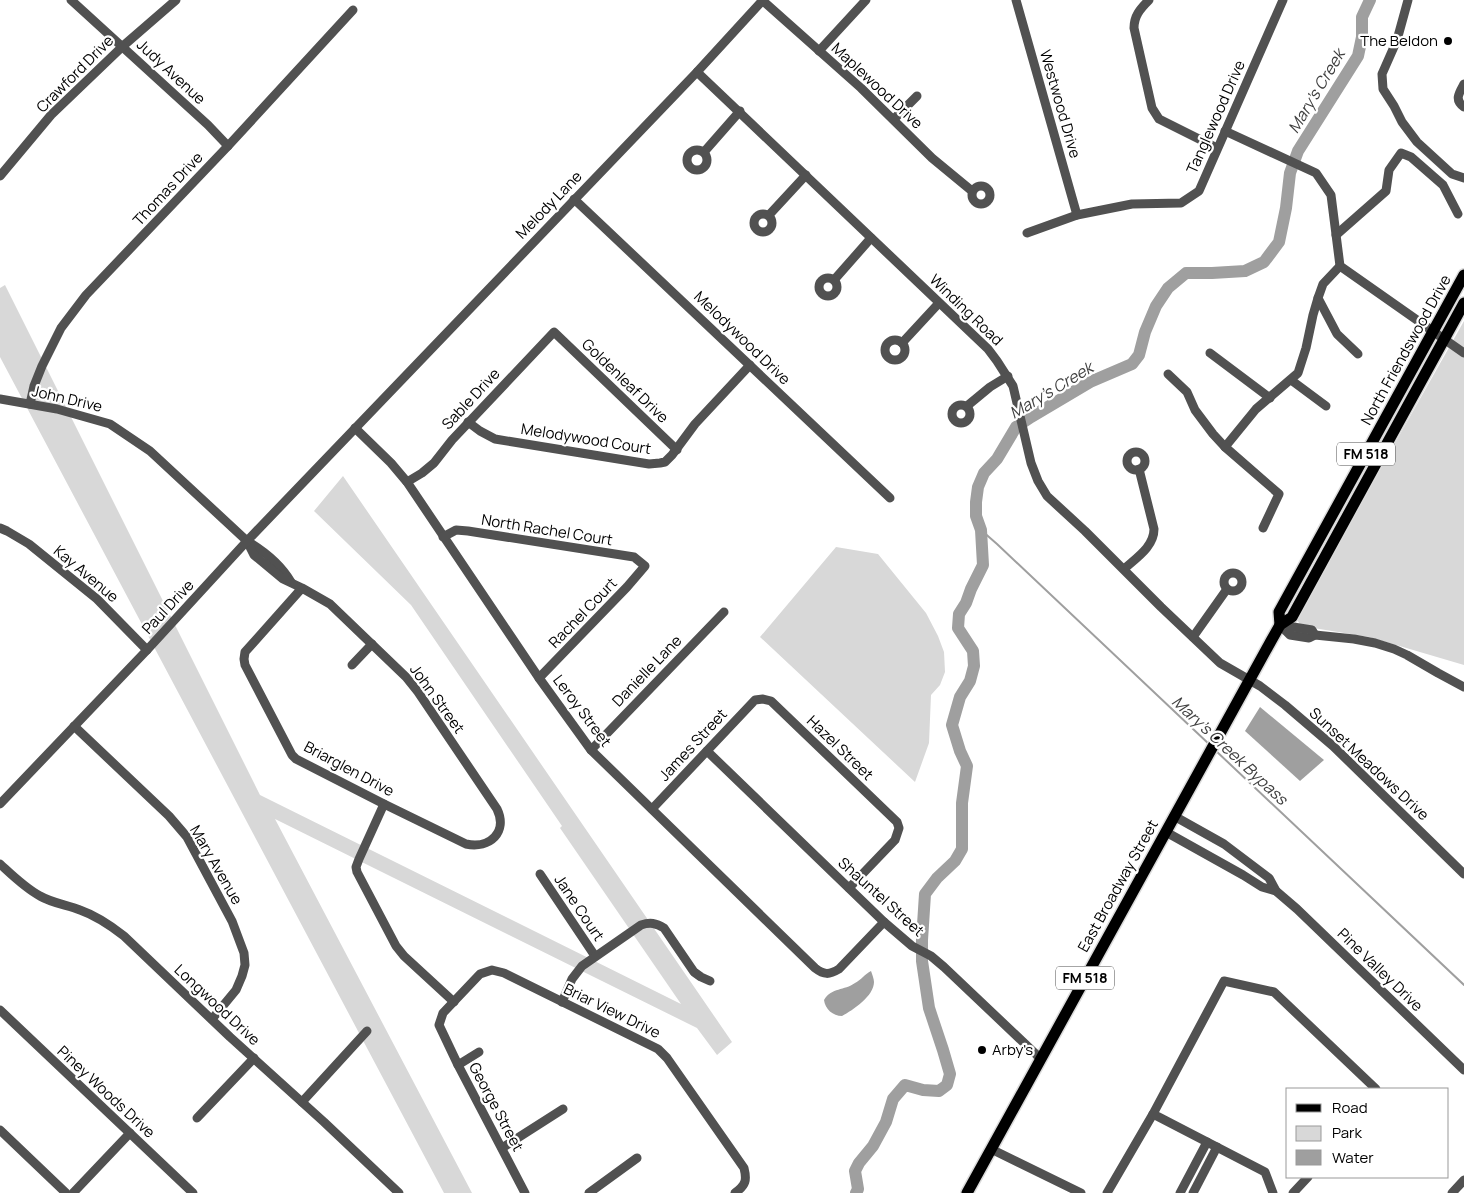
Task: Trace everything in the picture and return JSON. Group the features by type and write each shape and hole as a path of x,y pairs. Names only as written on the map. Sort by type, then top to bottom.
{"main road":[{"name":"North Friendswood Drive","path":"1280,625 1279,612 1464,276"},
{"name":"North Friendswood Drive","path":"1224,726 1280,625 1292,617 1464,303"},
{"name":"East Broadway Street","path":"967,1193 1224,726"}],"street":[{"name":"Judy Avenue","path":"71,0 208,125 228,146"},
{"name":"Crawford Drive","path":"0,176 51,116 123,46 176,0"},
{"name":"Maplewood Drive","path":"762,0 894,119 932,158 972,191"},
{"name":"Melody Lane","path":"355,428 697,72 762,0"},
{"path":"819,51 866,0"},
{"name":"Westwood Drive","path":"1016,0 1077,215"},
{"path":"1149,0 1137,14 1134,20 1134,28 1152,108 1159,120 1217,148"},
{"name":"Tanglewood Drive","path":"1027,234 1077,215 1132,204 1182,203 1199,191 1283,0"},
{"path":"1408,0 1397,40 1382,74 1383,89 1402,122 1417,142 1452,174 1463,176"},
{"name":"Thomas Drive","path":"30,404 34,386 42,366 61,328 81,302 353,10"},
{"name":"Winding Road","path":"697,72 988,349 1013,386 1031,463 1038,481 1048,496 1220,663 1250,680"},
{"path":"1464,84 1458,94 1460,104 1464,107"},
{"path":"894,119 917,96"},
{"path":"704,152 740,111"},
{"path":"1225,131 1316,173 1332,195 1340,266 1464,352"},
{"path":"1336,235 1386,191 1389,170 1401,153 1411,157 1443,185 1458,214"},
{"path":"769,215 806,175"},
{"name":"Melodywood Drive","path":"574,199 890,498"},
{"path":"834,280 871,238"},
{"path":"1225,448 1256,409 1298,374 1313,314 1323,284 1340,266"},
{"path":"1318,298 1337,334 1358,354"},
{"path":"902,343 939,303"},
{"name":"Sable Drive","path":"406,482 422,473 434,463 468,422 554,332"},
{"name":"Goldenleaf Drive","path":"554,332 676,450"},
{"path":"1210,353 1270,398"},
{"name":"Melodywood Court","path":"468,422 495,439 649,464 660,464 676,450 707,410 750,365"},
{"path":"1168,374 1187,392 1195,410 1212,434 1225,448 1279,494 1263,528"},
{"path":"967,406 990,387 1008,376"},
{"path":"1291,380 1326,406"},
{"name":"John Drive","path":"0,400 65,411 110,424 150,451"},
{"name":"Leroy Street","path":"355,428 391,463 406,482 591,750 815,968 828,975 839,969 884,922"},
{"name":"Paul Drive","path":"0,804 355,428"},
{"name":"John Street","path":"150,451 247,541 254,555 283,579 330,604 406,678 418,692 497,809 500,816 500,824 494,839"},
{"path":"1124,569 1150,544 1154,536 1154,529 1139,470"},
{"name":"Kay Avenue","path":"0,528 29,544 97,598 147,650"},
{"name":"North Rachel Court","path":"443,537 456,530 468,531 634,557 645,566"},
{"name":"Rachel Court","path":"540,678 645,566"},
{"name":"Briarglen Drive","path":"302,588 246,652 244,658 245,665 292,754 296,759 466,844 483,844 494,839"},
{"path":"1193,637 1227,589"},
{"name":"Danielle Lane","path":"591,750 724,612"},
{"path":"1280,625 1290,634 1308,638 1315,635 1375,642 1407,654 1438,674 1464,686"},
{"path":"352,665 372,644"},
{"name":"Sunset Meadows Drive","path":"1250,680 1285,705 1333,746 1464,874"},
{"name":"Hazel Street","path":"754,700 764,699 771,701 777,706 897,822 899,828 895,840 849,888"},
{"name":"James Street","path":"652,809 754,700"},
{"name":"Mary Avenue","path":"74,726 169,816 187,837 232,920 244,952 245,965 236,990 212,1019"},
{"name":"Shauntel Street","path":"707,751 884,922 912,946 931,956 1041,1059"},
{"path":"384,804 357,863 357,872 396,946 404,956 454,1002"},
{"name":"Pine Valley Drive","path":"1174,816 1224,844 1269,878 1276,890 1464,1070"},
{"name":"Pine Valley Drive","path":"1166,832 1262,887 1276,890"},
{"name":"Longwood Drive","path":"0,864 39,896 82,910 105,921 124,936 399,1193"},
{"name":"Jane Court","path":"540,874 595,956"},
{"path":"562,1002 582,966 641,925 649,923 658,924 664,928 694,972 710,981"},
{"name":"Briar View Drive","path":"443,1034 439,1025 443,1014 480,974 492,970 504,973 647,1043 668,1058 744,1168 747,1178 742,1188 735,1193"},
{"path":"1108,1193 1224,981 1274,992 1375,1088"},
{"name":"Piney Woods Drive","path":"0,1010 193,1193"},
{"path":"302,1102 367,1031"},
{"name":"George Street","path":"443,1034 525,1193"},
{"path":"458,1065 479,1052"},
{"path":"197,1118 254,1058"},
{"path":"502,1148 563,1109"},
{"path":"1152,1114 1265,1172 1273,1193"},
{"path":"0,1130 66,1193"},
{"path":"73,1193 130,1133"},
{"path":"1180,1193 1206,1142"},
{"path":"1193,1193 1217,1147"},
{"path":"991,1149 1081,1193"},
{"path":"589,1193 637,1158"},
{"path":"1293,1193 1307,1178"},
{"path":"1452,1193 1464,1180"}],"green space":[{"path":"5,285 260,795 681,1004 560,828 562,826 411,605 314,511 343,476 732,1042 717,1055 697,1028 275,819 472,1193 444,1193 0,357 0,288"},
{"path":"1464,321 1464,665 1369,637 1301,626 1296,618"},
{"path":"836,547 878,554 926,613 944,652 945,672 940,685 931,695 929,743 915,782 760,637"}],"water":[{"path":"1260,707 1324,760 1300,781 1245,731"},
{"path":"871,971 874,981 873,987 862,1002 842,1016 836,1015 828,1009 824,1000 827,996 834,991 857,982"}],"waterway":[{"name":"Mary's Creek","path":"856,1193 858,1189 855,1171 873,1146 886,1122 893,1099 905,1085 923,1090 939,1091 947,1085 950,1074 929,1008 922,961 922,940 925,894 937,878 955,861 962,849 962,803 967,766 952,725 960,697 970,681 974,666 973,651 958,628 959,614 983,565 981,530 976,516 976,502 978,487 984,473 997,459 1016,427 1090,382 1132,364 1139,355 1145,332 1156,306 1168,288 1186,273 1245,271 1264,262 1279,242 1286,208 1290,173 1298,151 1358,56 1362,37 1362,17 1370,0"},
{"name":"Mary's Creek Bypass","path":"981,530 1210,745"},
{"name":"Mary's Creek Bypass","path":"1215,750 1464,985"}],"place":[{"name":"The Beldon","path":"1448,41"},
{"name":"Arby's","path":"982,1050"}]}
